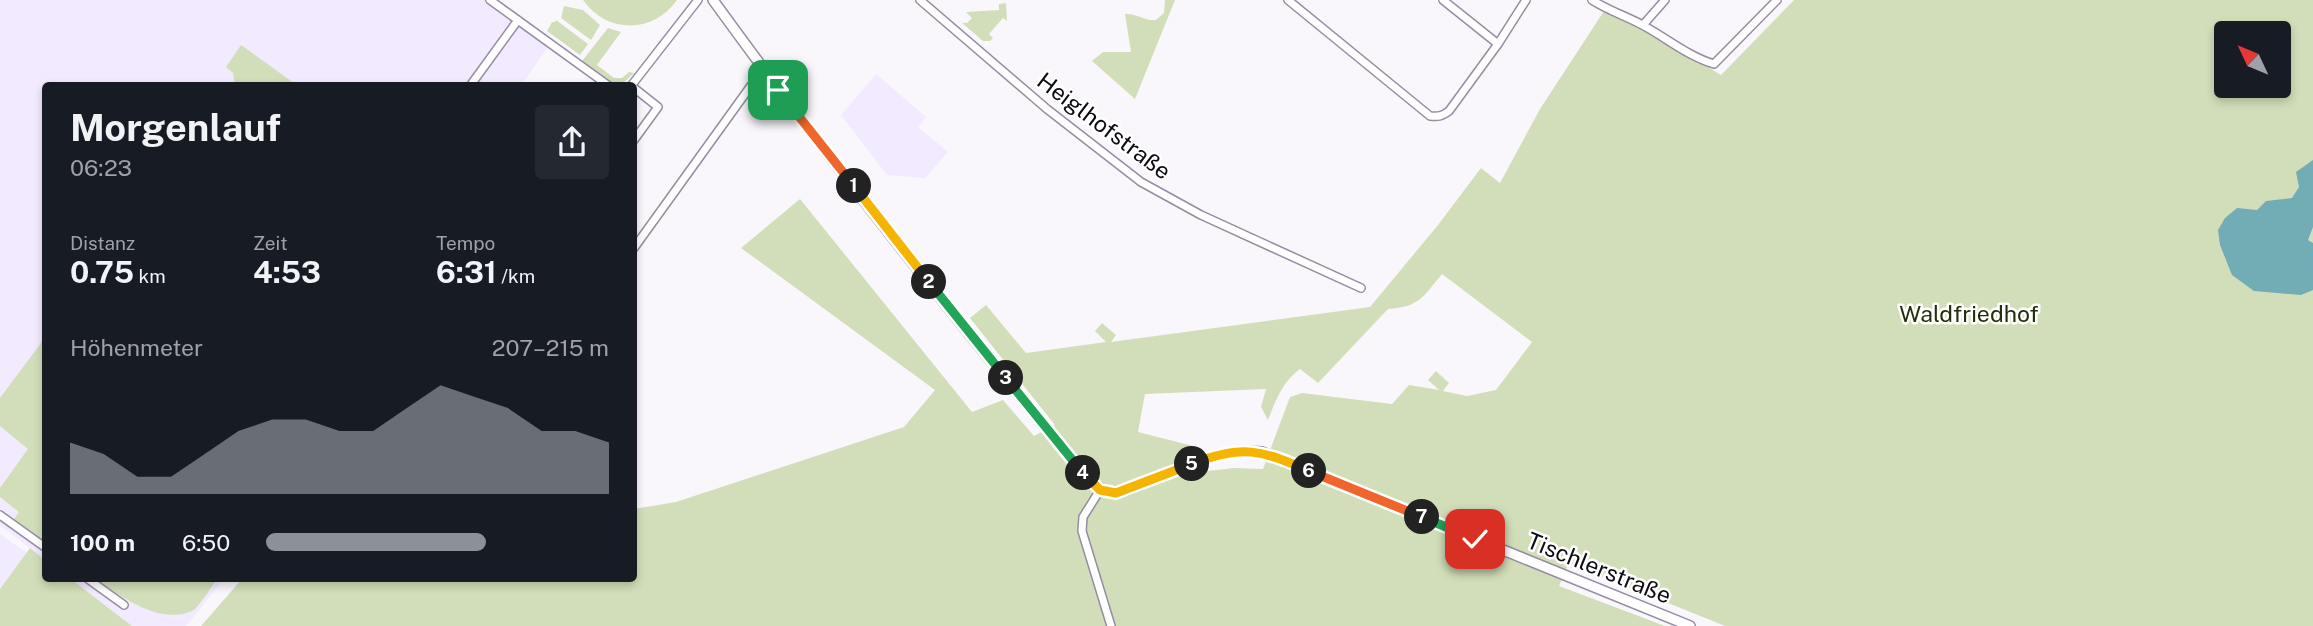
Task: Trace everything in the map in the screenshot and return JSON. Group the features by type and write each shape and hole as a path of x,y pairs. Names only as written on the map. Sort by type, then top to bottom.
{"street":[{"path":"490,0 603,82"},
{"path":"636,82 698,0"},
{"path":"713,0 1034,415 1100,490 1083,517 1082,531 1111,626"},
{"name":"Heiglhofstraße","path":"920,0 1047,108 1141,182 1201,215 1361,288"},
{"path":"1288,0 1430,116 1443,116 1499,44 1526,0"},
{"path":"1443,0 1499,44"},
{"path":"1592,0 1643,25 1701,60 1714,64 1777,0"},
{"path":"1643,25 1665,0"},
{"path":"473,82 518,20"},
{"path":"637,244 764,69"},
{"path":"637,91 658,107 637,136"},
{"name":"Tischlerstraße","path":"1100,490 1116,493 1127,490 1212,456 1233,452 1262,452 1690,626"},
{"path":"0,515 42,545"},
{"path":"92,582 124,605"}],"shaded area":[{"path":"0,0 484,0 548,47 524,82 42,82 42,558 0,525"},
{"path":"876,74 926,117 918,127 948,152 925,178 887,175 841,115"},
{"path":"0,534 27,553 0,589"},
{"path":"75,582 222,582 186,626 132,626"}],"green space":[{"path":"583,0 677,0 656,19 630,25 604,19"},
{"path":"1165,0 1175,0 1135,99 1092,61 1103,52 1131,52 1125,14 1156,20 1164,13"},
{"name":"Waldfriedhof","path":"1794,0 2313,0 2313,626 1725,626 1569,563 1559,586 1665,626 201,626 239,582 637,582 637,508 676,502 904,427 935,390 741,248 800,199 972,412 1003,400 1034,436 1055,425 970,318 986,305 1026,353 1106,342 1095,331 1102,323 1116,335 1111,342 1370,307 1481,168 1500,183 1540,109 1604,11 1644,28 1721,75","holes":["1442,274 1532,342 1496,390 1467,396 1443,391 1449,383 1436,371 1428,380 1439,390 1409,385 1392,404 1302,393 1290,397 1263,469 1208,471 1201,448 1138,432 1145,394 1266,389 1261,407 1268,420 1280,392 1294,374 1300,369 1318,383 1388,309 1414,303"]},
{"path":"1006,3 1007,21 1003,18 989,34 993,38 990,41 983,41 962,23 967,23 972,18 966,12 999,10 999,4"},
{"path":"564,6 583,10 600,25 591,40 561,18"},
{"path":"556,20 588,44 580,55 547,31"},
{"path":"608,28 621,32 597,65 614,78 622,78 629,72 634,73 624,82 611,82 582,61"},
{"path":"241,45 292,82 234,82 233,73 226,67"},
{"path":"42,340 42,541 14,519 19,512 0,497 0,488 28,449 0,426 0,398"},
{"path":"30,548 42,558 42,582 75,582 132,626 0,626 0,589"},
{"path":"100,582 215,582 194,610 182,614 156,612 119,595"}],"water":[{"path":"2313,160 2313,227 2308,240 2313,243 2313,290 2301,295 2254,291 2232,275 2220,245 2218,230 2225,218 2237,208 2257,210 2266,201 2292,198 2299,187 2296,172"}],"route":[{"path":"778,90 1042,424 1100,490 1116,493 1127,490 1212,456 1233,452 1262,452 1475,539"}]}
